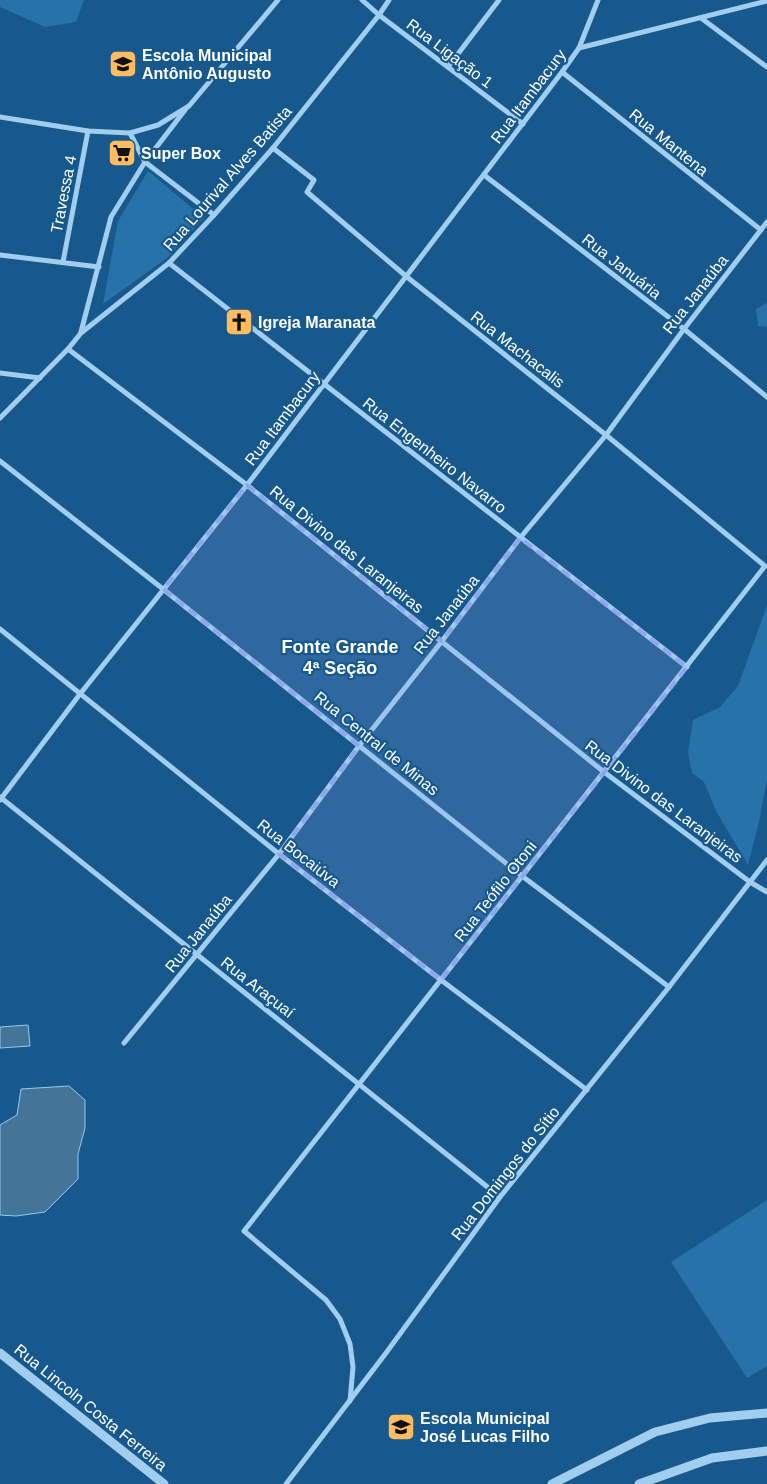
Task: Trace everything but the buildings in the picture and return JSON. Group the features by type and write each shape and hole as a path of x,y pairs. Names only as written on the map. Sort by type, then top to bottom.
{"street":[{"path":"81,332 111,217 145,162 189,106 278,0"},
{"name":"Rua Ligação 1","path":"362,0 379,15 523,124"},
{"name":"Rua Lourival Alves Batista","path":"0,418 68,349 81,332 169,263 214,215 273,148 389,0"},
{"path":"448,67 499,0"},
{"name":"Rua Itambacury","path":"1,798 80,694 247,485 562,72 579,48 598,0"},
{"path":"579,48 767,0"},
{"path":"701,18 767,67"},
{"name":"Rua Mantena","path":"562,72 761,230"},
{"path":"0,118 88,131 130,133 158,125 189,106"},
{"name":"Travessa 4","path":"63,262 88,131"},
{"path":"130,133 145,162 214,215"},
{"name":"Rua Machacalis","path":"273,148 314,180 307,192 406,277 606,435 765,566"},
{"name":"Rua Januária","path":"484,175 684,329 767,396"},
{"name":"Rua Janaúba","path":"124,1043 279,854 359,746 520,538 606,435 684,329 767,222"},
{"path":"0,255 99,267"},
{"name":"Rua Engenheiro Navarro","path":"169,263 687,667"},
{"name":"Rua Divino das Laranjeiras","path":"68,349 247,485 604,772 750,882 767,892"},
{"path":"0,373 40,378"},
{"name":"Rua Central de Minas","path":"0,461 522,876 669,987"},
{"name":"Rua Teófilo Otoni","path":"350,1401 353,1367 350,1344 340,1320 326,1300 244,1231 765,566"},
{"name":"Rua Bocaiúva","path":"0,629 279,854 587,1090"},
{"name":"Rua Araçuaí","path":"1,798 500,1197"},
{"name":"Rua Domingos do Sítio","path":"286,1484 350,1401 500,1197 669,987 767,860"},
{"name":"Rua Lincoln Costa Ferreira","path":"0,1353 164,1484"},
{"path":"552,1484 655,1432 710,1418 767,1413"},
{"path":"639,1484 712,1458 767,1451"}],"highlighted area":[{"path":"247,485 442,641 520,538 687,667 441,980 279,854 359,746 163,589"}],"shaded area":[{"path":"0,0 84,0 76,22 45,27 0,7"},
{"path":"148,171 204,218 167,258 103,304 118,221"},
{"path":"767,303 767,327 758,326 756,309"},
{"path":"767,605 767,779 748,865 716,811 704,782 692,773 688,752 693,720 720,707 738,686"},
{"path":"28,1025 30,1046 0,1048 0,1027"},
{"path":"69,1086 85,1100 85,1128 78,1154 78,1179 45,1212 16,1216 0,1215 0,1125 17,1115 21,1089"},
{"path":"767,1200 767,1366 747,1378 671,1262"}],"place":[{"name":"Escola Municipal Antônio Augusto","path":"123,64"},
{"name":"Super Box","path":"122,153"},
{"name":"Igreja Maranata","path":"239,322"},
{"name":"Escola Municipal José Lucas Filho","path":"401,1427"}],"district":[{"name":"Fonte Grande 4ª Seção","path":"340,658"}]}
